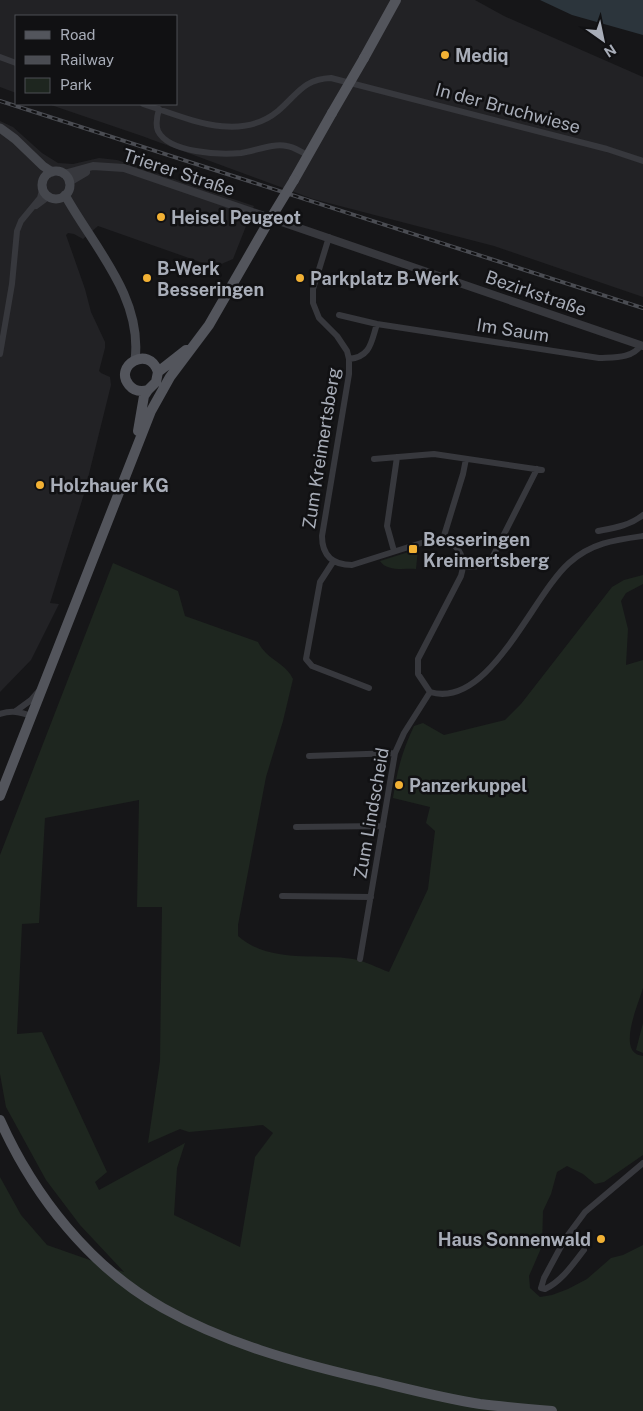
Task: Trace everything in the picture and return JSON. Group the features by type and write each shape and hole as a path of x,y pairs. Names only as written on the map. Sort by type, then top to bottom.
{"main road":[{"path":"135,449 164,386 204,332 294,180 396,0"},
{"path":"3,131 15,138 43,166 52,172 61,172 67,178 69,189 62,197"},
{"path":"3,131 24,151 40,171 44,178 45,193 62,197 102,254 118,282 132,318 140,359"},
{"path":"44,178 52,172"},
{"path":"157,369 190,347 204,332"},
{"path":"0,796 125,481 135,449 140,422 144,396 156,382 157,369 151,361 140,359 129,364 125,374 128,384 138,394 140,422"},
{"path":"136,390 148,390"},
{"path":"0,1120 29,1174 73,1235 132,1288 163,1308 219,1335 270,1354 320,1368 479,1404 552,1411"}],"street":[{"path":"0,57 15,63"},
{"name":"In der Bruchwiese","path":"146,105 209,125 240,126 265,119 277,112 306,83 316,79 330,78 607,149 643,161"},
{"path":"159,109 156,117 158,131 170,143 179,147 200,152 228,153 278,145 286,146 308,155"},
{"name":"Trierer Straße","path":"67,178 105,166 124,168 364,250"},
{"path":"0,354 21,221 45,193"},
{"name":"Zum Kreimertsberg","path":"330,237 313,289 313,304 319,318 344,345 349,359 346,392 335,447 322,536 323,548 333,562"},
{"name":"Bezirkstraße","path":"364,250 642,345"},
{"name":"Im Saum","path":"339,315 377,324 599,358 628,355 642,345"},
{"path":"349,359 365,354 369,349 377,324"},
{"path":"374,459 434,454 540,470 491,560 485,565 477,567 464,566"},
{"path":"394,551 387,526 396,457"},
{"path":"443,539 466,459"},
{"path":"598,531 622,526 643,515"},
{"path":"369,688 312,666 306,659 320,582 333,562 352,565 437,538 450,542 458,549 463,558 464,566 456,587 418,659 418,674 430,692 451,694 460,691 482,677 505,650 550,584 570,562 601,543 643,536"},
{"path":"0,714 16,711 31,700 47,676"},
{"name":"Zum Lindscheid","path":"360,959 395,753 404,733 430,692"},
{"path":"16,711 31,716"},
{"path":"309,756 395,753"},
{"path":"296,826 382,826"},
{"path":"282,896 371,897"},
{"path":"584,1250 561,1278 550,1287 541,1288 544,1278 576,1223 585,1212 643,1162"}],"shaded area":[{"path":"0,0 475,0 504,16 643,77 643,297 494,246 313,199 142,136 51,105 178,105 178,15 15,15 15,93 0,87"},
{"path":"540,0 643,0 643,35 572,15"},
{"path":"0,121 13,127 42,153 58,163 73,164 99,158 117,160 254,206 233,259 219,265 203,263 98,226 83,239 74,234 68,233 66,235 91,312 105,342 99,371 110,377 111,385 84,494 50,603 59,604 31,660 0,692"}],"green space":[{"path":"418,549 416,569 391,568 380,561"},
{"path":"113,563 178,591 185,616 258,642 265,652 284,667 293,679 283,721 266,777 238,925 238,936 264,951 293,956 353,959 389,972 428,889 435,831 426,823 430,807 393,798 400,761 414,726 423,723 444,735 505,720 521,704 612,587 624,580 643,575 643,584 626,593 621,601 628,629 626,665 643,660 643,988 632,1022 630,1040 631,1048 635,1053 643,1056 643,1155 604,1182 595,1184 583,1174 567,1166 557,1172 551,1194 543,1211 542,1246 529,1276 530,1288 540,1297 552,1295 587,1279 611,1258 623,1255 643,1245 643,1411 0,1411 0,1177 21,1215 47,1245 124,1272 80,1225 46,1180 6,1107 0,1074 0,855","holes":["139,800 137,907 162,907 160,1061 148,1143 180,1129 189,1132 263,1125 273,1133 255,1157 240,1247 174,1215 177,1168 185,1143 99,1190 95,1182 107,1172 42,1032 17,1034 22,924 39,923 45,818"]},
{"path":"643,1023 643,1053 636,1050"}],"railway":[{"path":"0,101 643,308"}],"place":[{"name":"Mediq","path":"445,55"},
{"name":"Heisel Peugeot","path":"161,217"},
{"name":"B-Werk Besseringen","path":"147,278"},
{"name":"Parkplatz B-Werk","path":"300,278"},
{"name":"Holzhauer KG","path":"40,485"},
{"name":"Besseringen Kreimertsberg","path":"413,549"},
{"name":"Panzerkuppel","path":"399,785"},
{"name":"Haus Sonnenwald","path":"601,1239"}]}
